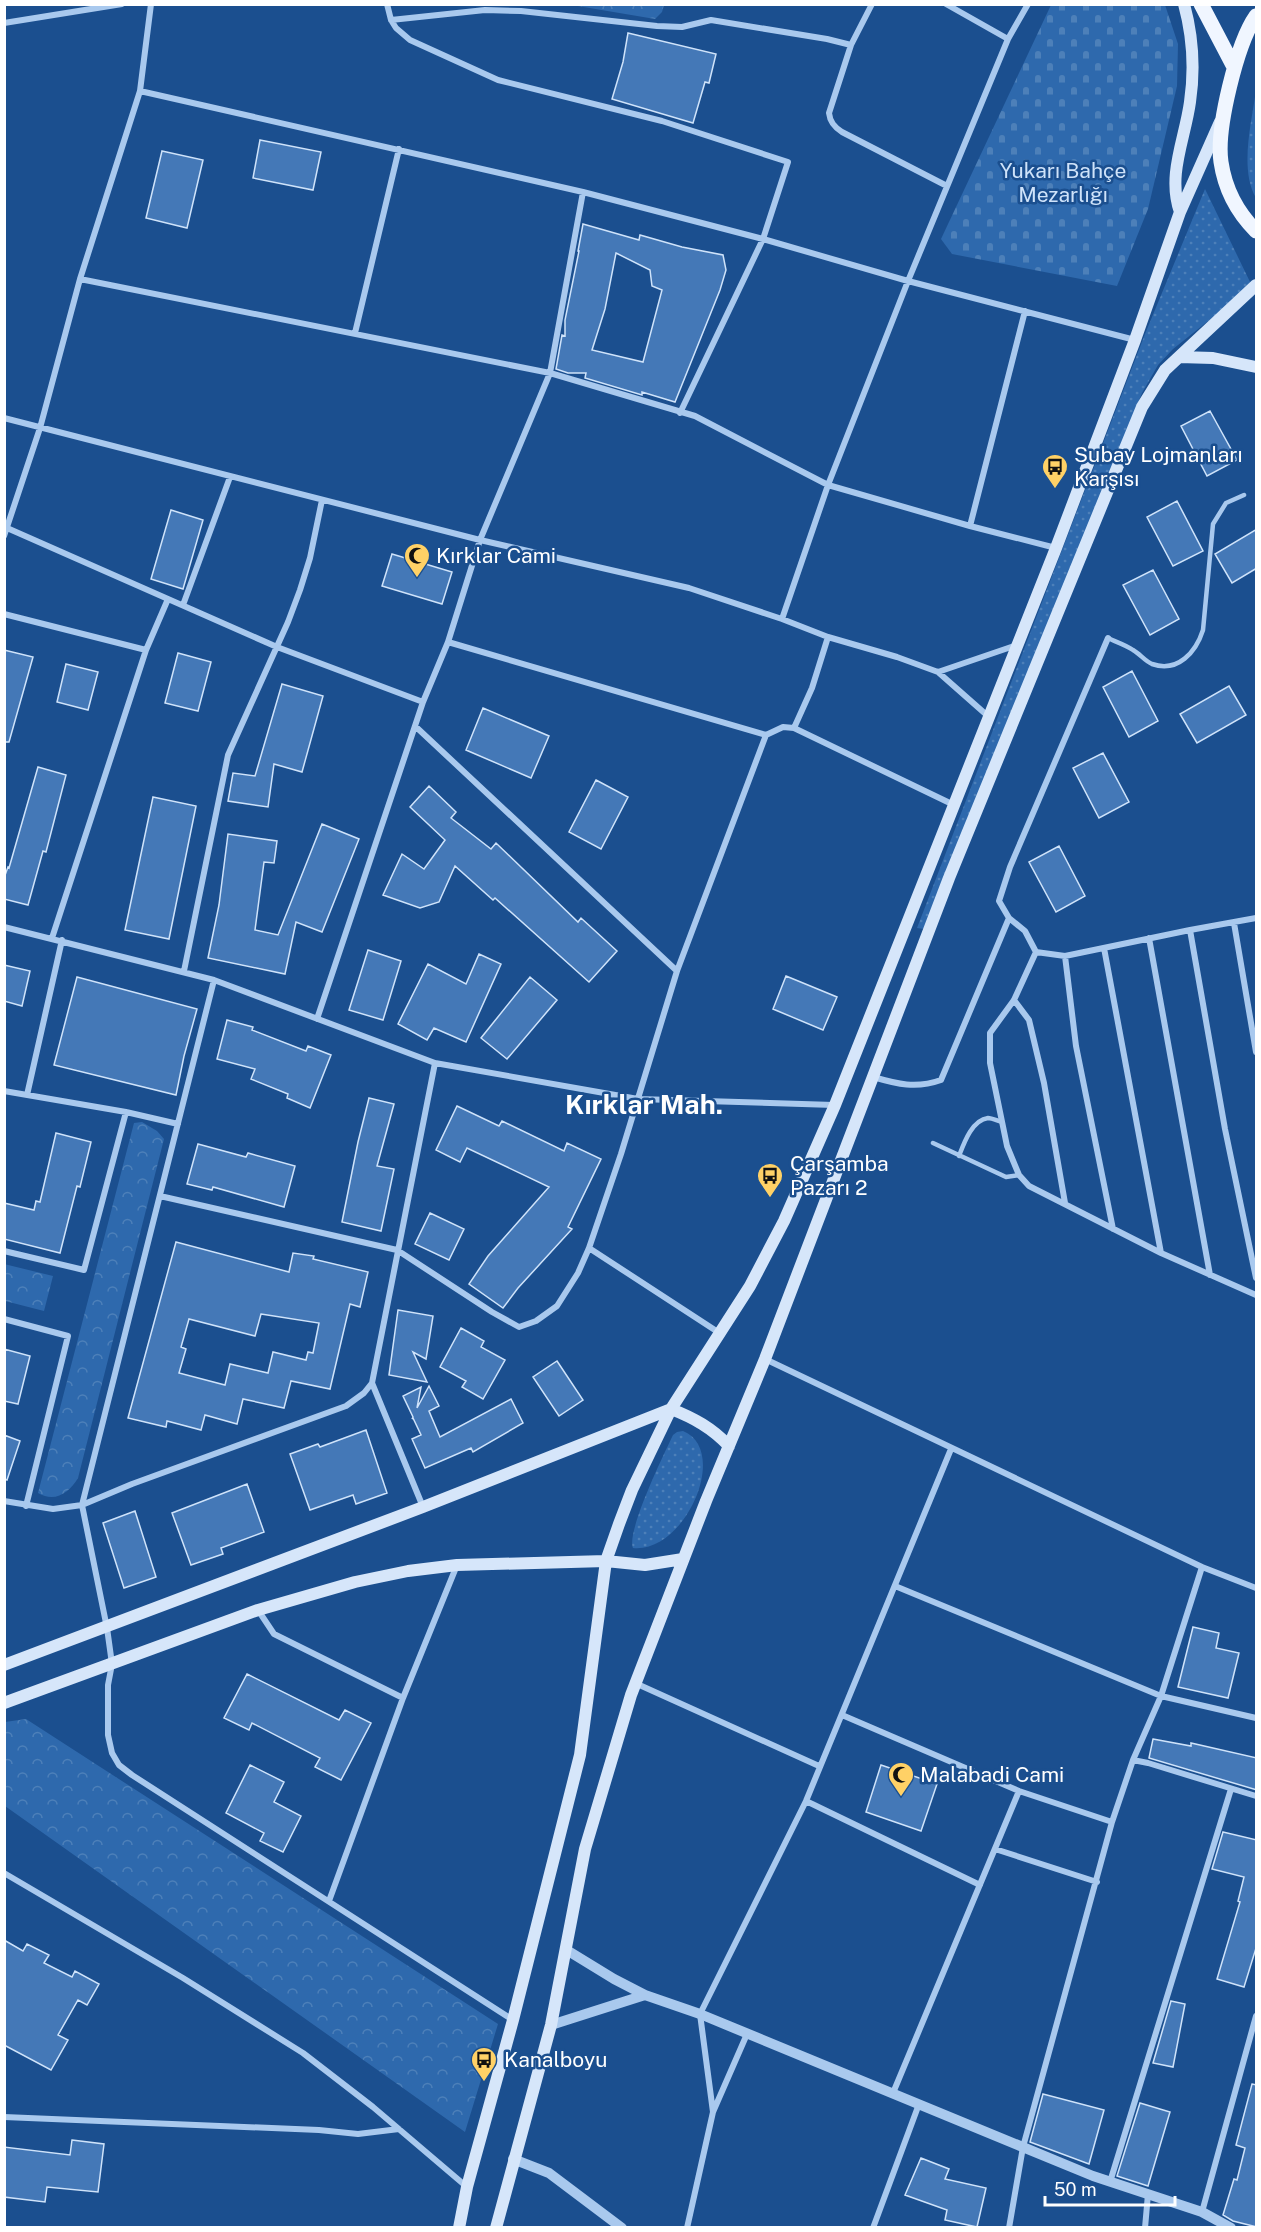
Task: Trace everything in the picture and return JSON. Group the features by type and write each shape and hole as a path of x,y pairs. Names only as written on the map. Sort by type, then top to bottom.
{"main road":[{"path":"1180,212 1175,178 1194,69 1184,4"},
{"path":"1201,4 1234,67"},
{"path":"1257,16 1234,67 1223,116 1220,160 1227,188 1244,219 1257,231"},
{"path":"459,2228 467,2187 513,2020 580,1755 606,1561 632,1490 671,1409 750,1286 784,1221 835,1105 1056,548 1135,340 1180,212 1223,116"},
{"path":"495,2228 551,2025 585,1849 635,1683 765,1359 949,878 1143,407 1165,370 1257,285"},
{"path":"1179,357 1213,358 1257,367"},
{"path":"4,1665 423,1507 671,1409 716,1432 729,1446"},
{"path":"4,1703 258,1610 355,1582 408,1571 457,1565 606,1561 645,1564 683,1559"}],"street":[{"path":"4,22 122,4"},
{"path":"4,536 40,428 80,279 140,91 151,4"},
{"path":"387,4 391,20 402,35 498,80 662,122 788,162 762,238 680,413"},
{"path":"872,4 851,45 829,113 832,124 842,132 947,186"},
{"path":"946,4 1008,39"},
{"path":"782,619 828,485 908,281 1008,39 1028,4"},
{"path":"391,20 484,10 521,11 657,26 682,27 711,20 851,45"},
{"path":"140,91 583,192 762,238 908,281 1135,340"},
{"path":"355,333 399,149"},
{"path":"317,1019 480,540 550,372 583,192"},
{"path":"80,279 550,372 695,416 828,485 1056,548"},
{"path":"970,526 1025,311"},
{"path":"4,418 480,540 689,588 828,637 897,657 938,672 989,717"},
{"path":"183,605 230,477"},
{"path":"184,971 228,754 277,647 300,590 310,558 322,500"},
{"path":"7,528 277,647 423,702"},
{"path":"52,938 146,650 168,598"},
{"path":"4,614 146,650"},
{"path":"794,728 813,688 828,637"},
{"path":"1036,952 1025,931 1009,918 999,901 1010,867 1108,638"},
{"path":"447,642 766,735 783,727 794,728 954,805"},
{"path":"938,672 1018,645"},
{"path":"415,726 677,971"},
{"path":"160,1196 397,1250 519,1327 536,1321 556,1306 578,1272 606,1203 677,971 766,735"},
{"path":"873,1077 904,1086 927,1085 941,1080 1009,918"},
{"path":"1036,952 1065,956 1257,918"},
{"path":"1234,923 1257,1052"},
{"path":"4,927 214,980 435,1063 638,1099 835,1105"},
{"path":"1190,930 1225,1129 1257,1278"},
{"path":"1149,938 1210,1275"},
{"path":"27,1095 62,940"},
{"path":"1104,948 1161,1253"},
{"path":"1036,952 1014,1000 990,1033 990,1063 1007,1146 1018,1175 1029,1186 1113,1229 1161,1253 1257,1295"},
{"path":"1065,956 1076,1046 1113,1229"},
{"path":"214,980 82,1505 112,1664 108,1685 108,1735 112,1753 120,1765 132,1775 513,2020"},
{"path":"1014,1000 1029,1020 1044,1083 1065,1203"},
{"path":"4,1501 53,1509 82,1505 346,1406 364,1393 372,1383 435,1063"},
{"path":"4,1091 126,1112 178,1124"},
{"path":"4,1251 84,1270 126,1112"},
{"path":"589,1248 721,1334"},
{"path":"4,1319 68,1336 26,1506"},
{"path":"765,1359 1202,1567 1257,1588"},
{"path":"372,1383 423,1507"},
{"path":"713,2112 700,2014 806,1801 951,1449"},
{"path":"329,1901 403,1698 457,1565"},
{"path":"1009,2228 1023,2147 1112,1822 1133,1760 1161,1696 1202,1567"},
{"path":"895,1586 1161,1696 1257,1718"},
{"path":"258,1610 274,1634 403,1698"},
{"path":"635,1683 819,1766"},
{"path":"842,1715 1019,1791 1112,1822"},
{"path":"1133,1760 1257,1796"},
{"path":"1110,2182 1231,1789"},
{"path":"893,2092 1019,1791"},
{"path":"806,1801 980,1885"},
{"path":"995,1849 1097,1882"},
{"path":"4,1873 183,1978 303,2053 341,2081 467,2187"},
{"path":"565,1949 645,1995 700,2014 1110,2182 1202,2212 1232,2228"},
{"path":"551,2025 645,1995"},
{"path":"1202,2212 1257,2016"},
{"path":"687,2228 713,2112 747,2034"},
{"path":"873,2228 919,2104"},
{"path":"4,2117 319,2130 358,2134 399,2129"},
{"path":"513,2159 549,2172 622,2228"},
{"path":"1145,2228 1148,2194"}],"lane":[{"path":"1108,638 1132,649 1151,663 1170,666 1186,659 1198,645 1203,630 1213,524 1226,503 1244,495"},
{"path":"959,1156 963,1143 977,1122 989,1118 1002,1122"},
{"path":"933,1143 1006,1177 1018,1175"}],"green space":[{"path":"572,5 664,5 662,12 655,19"},
{"name":"Yukarı Bahçe Mezarlığı","path":"1051,5 1165,5 1178,44 1177,86 1148,209 1117,286 952,254 941,239"},
{"path":"1256,90 1256,198 1248,173 1247,159"},
{"path":"1205,189 1252,286 1173,349 1158,365 1142,393 924,929 917,928 1145,334"},
{"path":"142,1122 157,1131 164,1139 78,1478 61,1495 44,1496 38,1493 134,1123"},
{"path":"4,1264 53,1276 44,1311 5,1301"},
{"path":"683,1431 697,1442 702,1458 702,1478 696,1498 685,1518 670,1534 652,1545 633,1548 632,1539 640,1510 673,1435"},
{"path":"26,1719 498,2024 465,2132 5,1806 5,1722"}],"building":[{"path":"628,33 716,54 709,83 705,82 693,123 612,99 623,62"},
{"path":"260,140 321,152 313,190 253,178"},
{"path":"162,151 203,160 187,228 146,218"},
{"path":"583,224 639,240 640,235 682,247 723,255 726,270 720,290 675,402 585,378 586,373 568,373 556,369 562,335 565,336 565,320","holes":["616,253 650,270 652,286 662,290 643,362 592,350 605,309"]},
{"path":"1210,411 1237,460 1207,476 1181,426"},
{"path":"1177,501 1203,551 1173,566 1147,517"},
{"path":"171,510 203,520 183,589 151,579"},
{"path":"1257,529 1257,568 1232,583 1215,554"},
{"name":"Kırklar Cami","path":"392,554 452,572 442,604 382,586"},
{"path":"1153,570 1179,619 1150,635 1123,585"},
{"path":"4,650 33,657 9,742 4,742"},
{"path":"178,653 211,662 198,711 165,703"},
{"path":"66,664 98,672 88,710 57,702"},
{"path":"1132,671 1158,721 1129,737 1103,687"},
{"path":"282,684 323,696 302,772 274,764 268,807 228,801 233,773 255,776"},
{"path":"1229,686 1246,715 1197,743 1180,714"},
{"path":"483,708 549,736 531,778 466,750"},
{"path":"1103,753 1129,802 1099,818 1073,768"},
{"path":"38,767 66,775 46,852 43,851 28,905 4,899 4,878 9,868"},
{"path":"596,780 628,797 601,849 569,832"},
{"path":"429,786 456,812 451,818 491,849 496,843 578,922 581,918 617,951 589,982 495,898 493,900 455,866 439,902 420,908 383,895 402,854 424,869 445,840 410,807"},
{"path":"153,797 196,806 169,939 125,930"},
{"path":"322,824 359,839 322,932 296,922 285,974 208,958 219,905 228,834 277,841 274,863 264,862 255,930 278,935"},
{"path":"1059,846 1085,896 1056,912 1029,862"},
{"path":"368,950 401,961 383,1020 349,1010"},
{"path":"479,954 501,964 466,1042 434,1028 427,1040 398,1024 428,964 466,984"},
{"path":"4,965 30,971 22,1006 4,1001"},
{"path":"786,976 837,997 823,1030 773,1009"},
{"path":"77,977 197,1009 176,1095 54,1065"},
{"path":"530,977 557,1000 507,1059 481,1038"},
{"path":"227,1020 253,1027 252,1030 306,1051 308,1046 331,1055 310,1108 287,1098 288,1094 251,1079 255,1069 217,1059"},
{"path":"369,1098 394,1104 377,1166 394,1169 381,1231 342,1222"},
{"path":"457,1106 499,1126 502,1121 564,1151 567,1143 601,1159 568,1227 572,1229 518,1288 503,1308 469,1284 488,1256 549,1187 467,1148 460,1162 436,1150"},
{"path":"56,1133 91,1142 60,1253 4,1239 4,1203 34,1210 36,1201 40,1202"},
{"path":"198,1144 246,1157 248,1153 295,1166 284,1207 213,1187 212,1190 187,1184"},
{"path":"430,1213 464,1229 449,1260 415,1244"},
{"path":"176,1242 289,1272 293,1253 314,1256 313,1259 368,1272 360,1307 350,1304 330,1389 291,1381 284,1408 243,1399 237,1424 205,1415 201,1430 167,1421 166,1427 128,1418","holes":["261,1314 319,1323 313,1353 308,1352 306,1360 273,1352 268,1373 230,1364 225,1385 179,1373 186,1349 181,1347 189,1319 255,1336"]},
{"path":"398,1310 433,1316 426,1359 413,1352 427,1382 389,1375"},
{"path":"461,1328 484,1341 481,1347 505,1360 483,1399 462,1387 466,1381 440,1367"},
{"path":"4,1349 30,1356 18,1404 4,1401"},
{"path":"557,1361 583,1400 559,1416 533,1377"},
{"path":"429,1386 439,1406 429,1411 440,1437 511,1399 523,1423 473,1452 471,1448 425,1468 412,1439 421,1435 403,1396 421,1387 417,1408"},
{"path":"366,1430 387,1493 356,1504 353,1495 310,1510 290,1454 318,1444 320,1447"},
{"path":"4,1435 20,1441 7,1480 4,1479"},
{"path":"247,1484 264,1532 221,1548 223,1554 191,1565 172,1513"},
{"path":"135,1511 156,1577 124,1588 103,1523"},
{"path":"1193,1627 1219,1633 1216,1648 1239,1653 1228,1698 1178,1687"},
{"path":"247,1674 339,1720 345,1710 371,1723 341,1780 315,1767 320,1758 252,1723 249,1730 224,1718"},
{"path":"1153,1739 1191,1746 1191,1743 1257,1758 1257,1790 1149,1758"},
{"path":"250,1765 284,1782 274,1802 301,1816 283,1852 260,1841 264,1833 226,1813"},
{"name":"Malabadi Cami","path":"881,1765 937,1784 921,1831 866,1812"},
{"path":"1223,1832 1257,1840 1257,1945 1244,1987 1217,1979 1240,1902 1238,1901 1244,1877 1212,1869"},
{"path":"4,1940 23,1951 27,1944 49,1955 44,1963 72,1977 75,1971 99,1984 87,2005 78,2000 58,2035 68,2040 51,2070 4,2045"},
{"path":"1171,2001 1185,2004 1173,2067 1153,2063"},
{"path":"1252,2084 1257,2085 1257,2227 1233,2221 1223,2215 1234,2179 1237,2180 1245,2148 1236,2145"},
{"path":"1043,2094 1104,2110 1089,2164 1030,2142"},
{"path":"1140,2103 1170,2112 1148,2186 1117,2176"},
{"path":"72,2140 104,2144 98,2192 47,2187 45,2202 4,2197 4,2147 70,2155"},
{"path":"921,2158 949,2169 945,2179 986,2188 977,2227 945,2220 947,2210 905,2195"}],"place":[{"name":"Subay Lojmanları Karşısı","path":"1055,490"},
{"name":"Kırklar Cami","path":"417,579"},
{"name":"Çarşamba Pazarı 2","path":"770,1199"},
{"name":"Malabadi Cami","path":"901,1798"},
{"name":"Kanalboyu","path":"484,2083"}],"district":[{"name":"Kırklar Mah.","path":"644,1105"}]}
